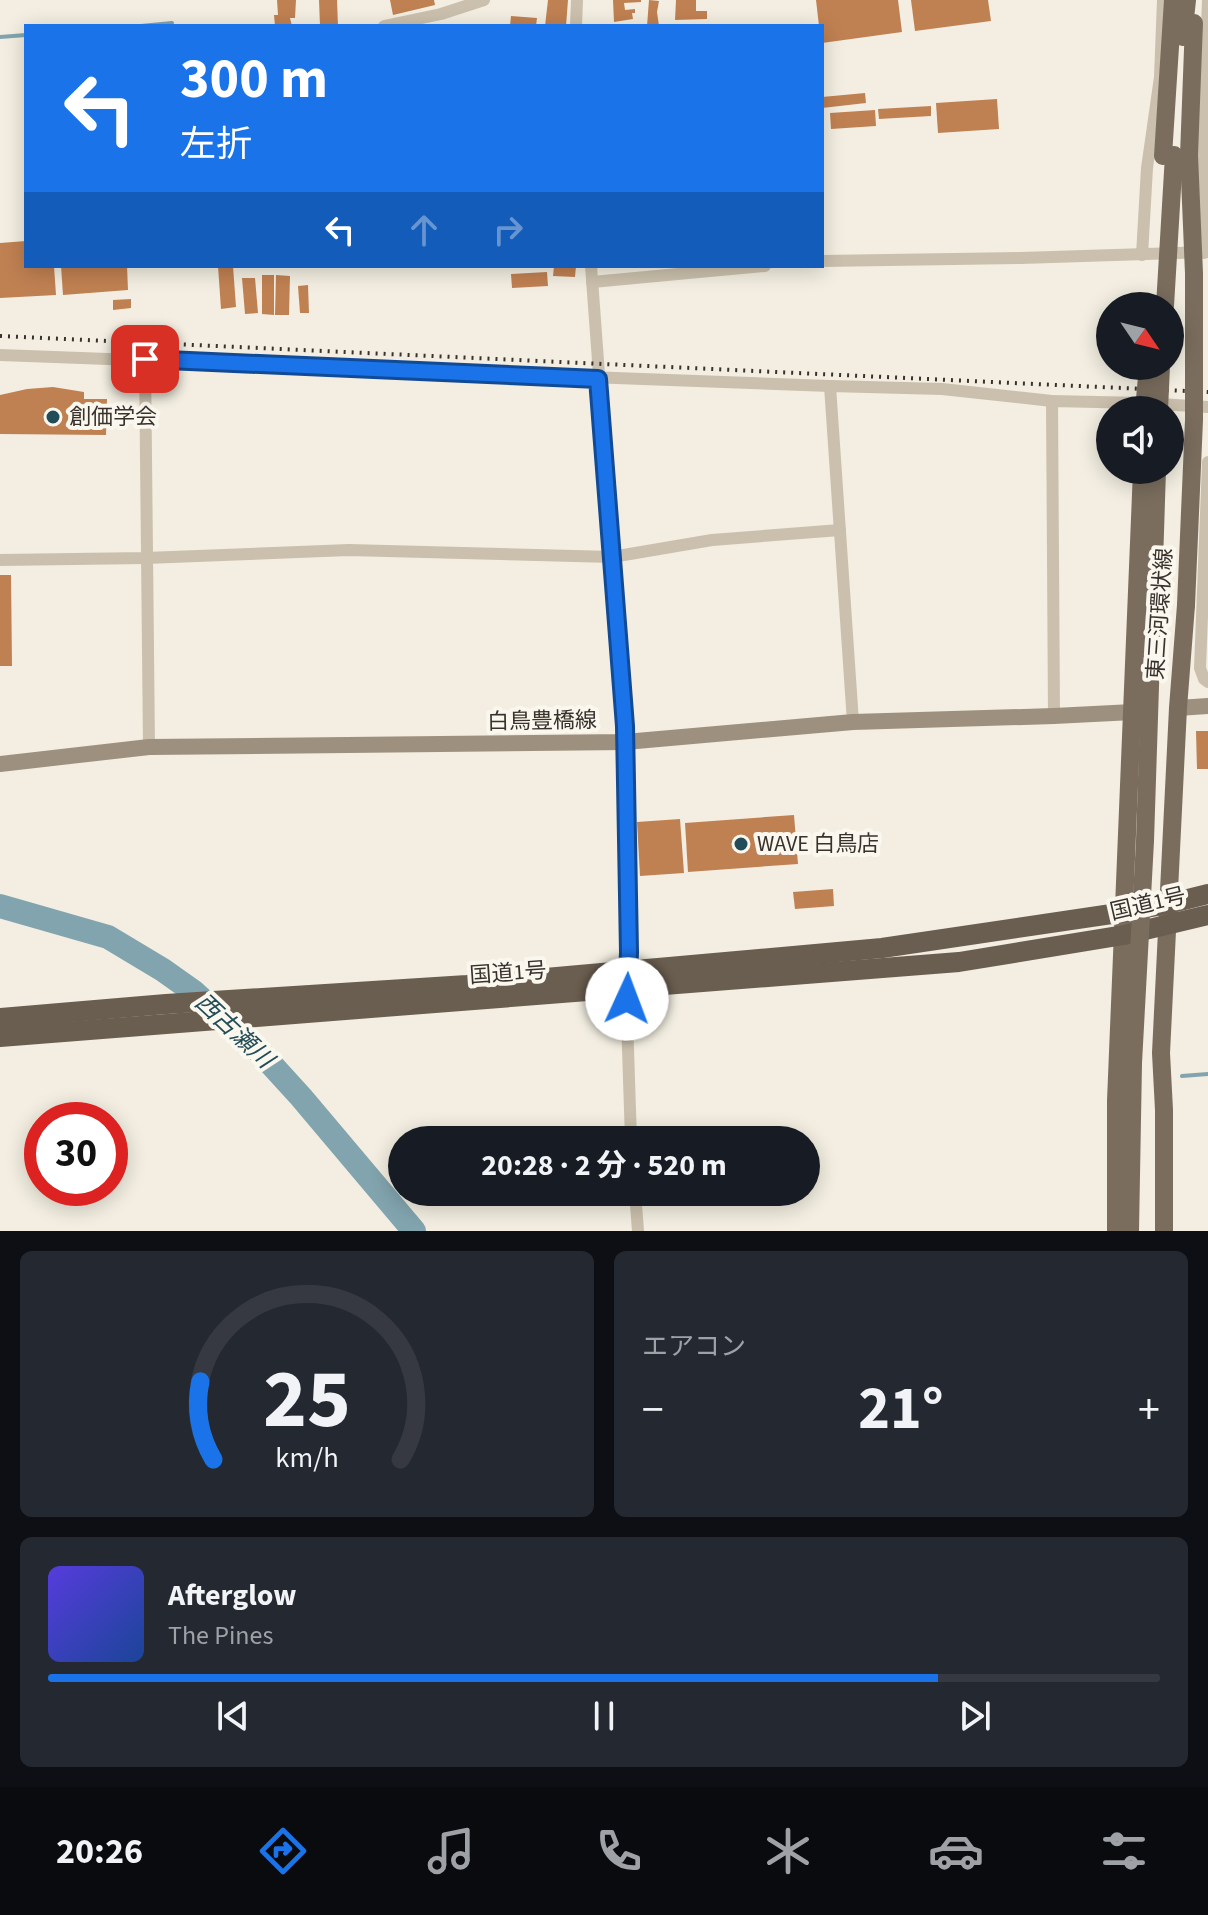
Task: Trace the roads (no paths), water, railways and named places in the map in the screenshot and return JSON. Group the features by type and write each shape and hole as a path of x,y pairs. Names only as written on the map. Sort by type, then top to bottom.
{"highway":[{"name":"国道1号","path":"0,1037 251,1018 627,979 882,948 1125,912 1208,894"},
{"name":"国道1号","path":"0,1018 467,985 959,962 1124,935 1208,915"}],"main road":[{"name":"東三河環状線","path":"1164,1231 1161,1053 1194,420 1194,273 1176,155 1173,0"},
{"name":"東三河環状線","path":"1166,292 1184,0"},
{"name":"東三河環状線","path":"1155,292 1176,155 1194,0"},
{"name":"東三河環状線","path":"1116,1231 1116,1101 1141,484"},
{"name":"東三河環状線","path":"1130,1231 1133,1063 1145,841 1157,484"},
{"path":"1178,708 1208,706"},
{"name":"白鳥豊橋線","path":"0,764 149,747 625,742 853,722 1133,712"}],"street":[{"path":"394,24 441,14 484,0"},
{"path":"576,24 577,0"},
{"path":"1142,255 1147,168 1160,77 1163,0"},
{"path":"824,261 1206,252 1202,157 1208,0"},
{"path":"591,268 625,742 631,1126"},
{"path":"592,282 743,268"},
{"path":"0,355 598,379 942,389 1052,401 1208,407"},
{"path":"145,359 149,747"},
{"path":"830,386 853,722"},
{"path":"1052,401 1054,716"},
{"path":"1208,462 1200,668 1208,682"},
{"path":"0,560 349,550 612,557 712,540 840,530"},
{"path":"636,1206 638,1231"}],"waterway":[{"path":"162,24 172,23"},
{"path":"0,37 24,35"},
{"name":"西古瀬川","path":"0,906 108,937 194,992 261,1053 414,1231"},
{"path":"1182,1076 1208,1074"}],"railway":[{"path":"0,336 1208,392"}],"place":[{"name":"創価学会","path":"53,417"},
{"name":"WAVE 白鳥店","path":"741,844"}]}
